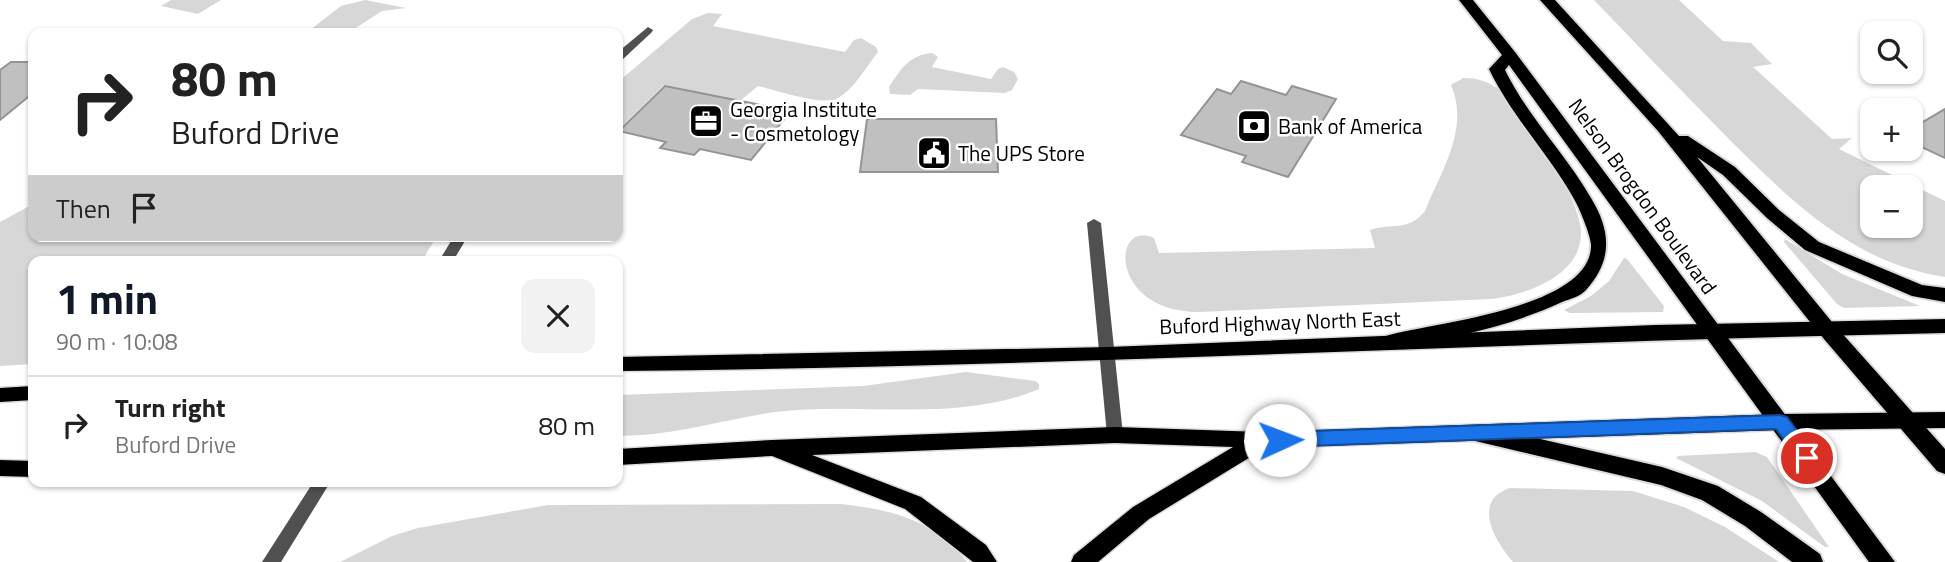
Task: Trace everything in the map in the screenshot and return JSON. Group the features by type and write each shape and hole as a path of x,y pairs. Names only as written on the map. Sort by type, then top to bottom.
{"highway":[{"name":"Nelson Brogdon Boulevard","path":"1466,0 1510,55 1883,562"},
{"path":"1547,0 1664,128 1825,327 1945,465"},
{"path":"1394,341 1472,327 1529,309 1578,287 1594,263 1600,245 1584,200 1512,100 1497,69 1510,55"},
{"path":"1664,128 1729,171 1773,214 1812,246 1919,290 1945,295"},
{"path":"1479,434 1662,476 1710,493 1753,519 1811,562"}],"main road":[{"name":"Buford Highway North East","path":"623,365 1109,354 1714,330 1945,326"},
{"path":"0,395 28,393"},
{"path":"623,457 772,448 1115,435 1261,440 1780,422 1945,420"},
{"path":"1082,562 1142,513 1261,440"},
{"path":"772,448 913,503 978,552 986,562"},
{"path":"0,468 28,469"}],"street":[{"path":"623,53 648,30"},
{"path":"1094,223 1115,435"},
{"path":"271,562 319,487"}],"shaded area":[{"path":"171,0 221,0 198,14 161,6"},
{"path":"365,0 406,8 382,11 356,28 312,28 341,6"},
{"path":"1594,0 1679,0 1723,41 1751,43 1772,64 1753,67 1832,139 1852,138 1839,149 1892,175 1860,175 1860,238 1923,238 1923,190 1945,201 1945,277 1910,269 1877,257 1847,240 1792,200"},
{"path":"708,13 722,14 713,26 845,52 854,40 861,38 876,47 878,52 860,77 838,98 811,99 758,86 741,100 664,85 623,125 623,78 692,19"},
{"path":"932,53 938,57 932,67 991,79 998,69 1003,67 1014,72 1018,79 1012,90 1005,93 918,89 910,95 890,94 889,87 906,64 924,54"},
{"path":"1463,78 1486,82 1504,94 1571,198 1581,235 1578,250 1570,264 1558,275 1526,291 1492,299 1199,312 1169,308 1148,298 1134,283 1127,268 1126,253 1131,241 1140,235 1154,238 1159,253 1375,248 1370,230 1405,225 1425,211 1455,134 1456,101 1451,85"},
{"path":"28,207 28,242 433,242 425,256 28,256 28,364 0,366 0,222"},
{"path":"1785,239 1842,274 1920,306 1844,308 1837,304 1784,242"},
{"path":"1624,258 1664,306 1663,312 1570,313 1564,310 1591,296 1609,281"},
{"path":"966,372 1035,381 1039,384 1039,389 1007,400 975,406 942,409 808,409 775,412 677,431 623,436 623,395 863,386"},
{"path":"1755,452 1767,457 1829,547 1825,547 1762,501 1676,458"},
{"path":"1510,488 1633,491 1684,507 1725,527 1779,562 1513,562 1499,544 1490,522 1489,511 1491,502 1498,494"},
{"path":"840,504 876,509 910,519 941,536 967,562 340,562 392,536 418,528 548,505"}],"building":[{"path":"11,62 28,62 28,97 0,120 0,70"},
{"name":"Bank of America","path":"1241,81 1286,95 1292,86 1336,99 1288,177 1242,162 1246,156 1181,135 1217,89 1231,94"},
{"name":"Georgia Institute - Cosmetology","path":"665,86 791,111 751,160 700,149 694,155 660,148 666,142 623,132 623,127"},
{"path":"1945,109 1945,158 1923,148 1923,122"},
{"path":"867,119 996,119 998,172 860,172"}],"place":[{"name":"Georgia Institute - Cosmetology","path":"706,121"},
{"name":"Bank of America","path":"1254,126"},
{"name":"The UPS Store","path":"934,153"}],"route":[{"path":"1280,440 1780,422 1807,458"}]}
